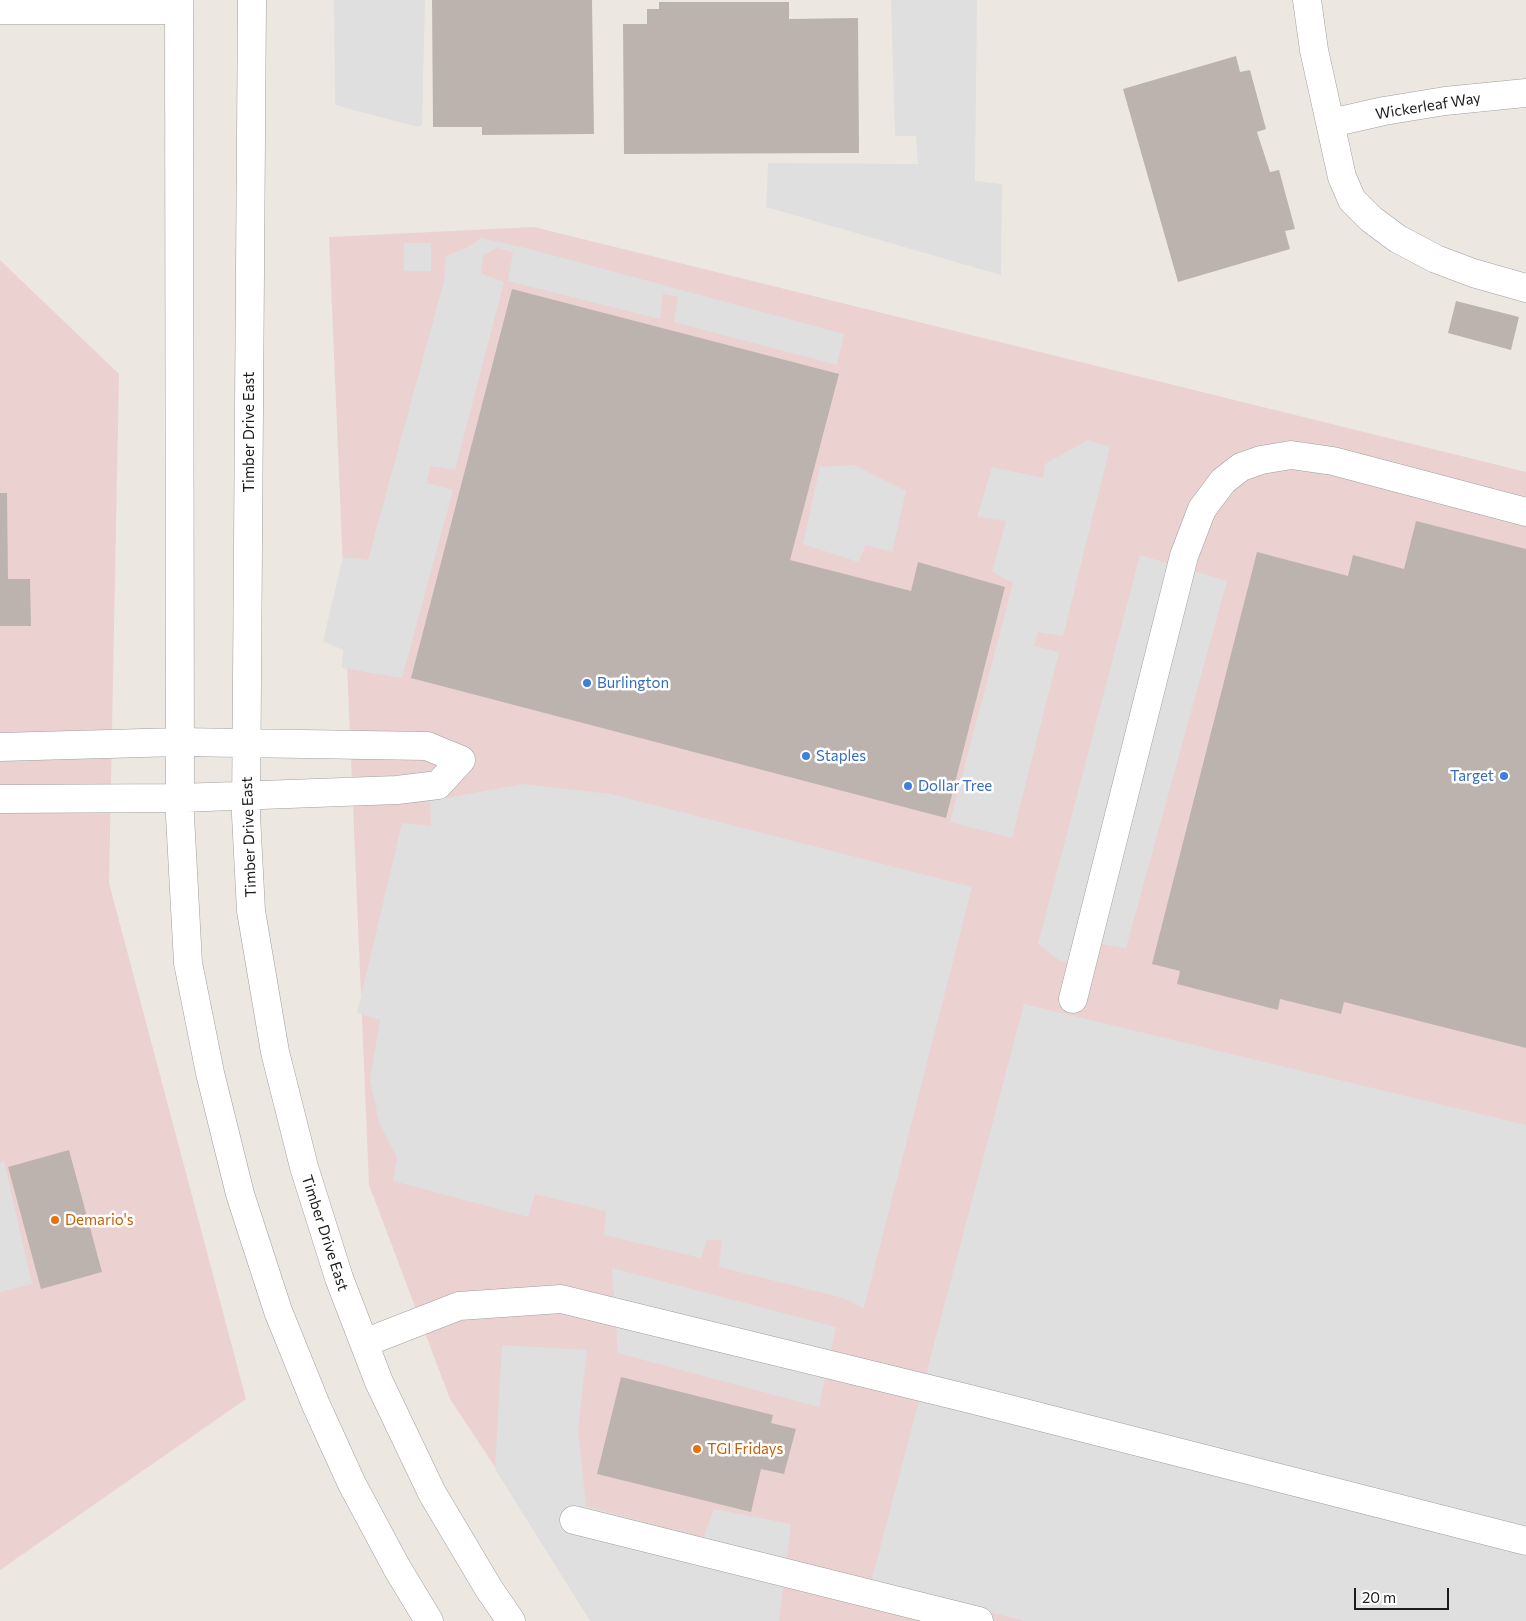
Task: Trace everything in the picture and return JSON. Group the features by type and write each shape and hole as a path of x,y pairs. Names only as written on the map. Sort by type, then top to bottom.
{"street":[{"name":"Timber Drive East","path":"252,0 246,744 246,796 251,911 275,1052 304,1167 339,1278 379,1382 432,1493 489,1589 511,1621"},
{"path":"1307,0 1314,50 1342,177 1352,200 1371,219 1398,239 1436,259 1474,273 1526,288"},
{"path":"0,10 178,5 179,742 188,963 210,1073 240,1194 278,1311 316,1405 357,1492 397,1568 430,1621"},
{"name":"Wickerleaf Way","path":"1331,124 1384,111 1445,101 1526,93"},
{"path":"1073,999 1184,556 1202,509 1223,481 1241,466 1290,455 1333,461 1526,512"},
{"path":"0,746 179,742 427,746 461,760 438,785 397,790 180,798 0,799"},
{"path":"364,1343 459,1306 561,1299 970,1399 1526,1541"},
{"path":"574,1520 978,1621"}],"shaded area":[{"path":"334,0 425,0 422,125 418,127 335,105"},
{"path":"891,0 977,0 975,181 1002,184 1001,275 766,207 768,163 918,164 916,136 895,136"},
{"path":"534,227 1526,472 1526,1621 597,1621 450,1399 369,1185 329,237"},
{"path":"481,238 530,249 844,334 837,365 674,322 678,297 663,294 660,319 508,281 513,252 496,248 483,256 481,274 504,282 455,470 430,466 427,483 453,490 402,678 342,668 343,650 323,641 343,557 368,560 444,281 446,256 468,247"},
{"path":"404,243 431,243 431,271 404,271"},
{"path":"0,260 119,374 109,883 246,1399 0,1570"},
{"path":"1088,440 1110,447 1063,636 1038,632 1034,646 1059,652 1012,838 950,822 1013,583 992,572 1006,521 977,517 992,467 1043,478 1045,464"},
{"path":"854,465 906,491 892,552 866,545 858,562 803,544 820,467"},
{"path":"1140,555 1227,581 1126,948 1101,944 1093,967 1060,961 1038,944"},
{"path":"523,784 611,794 972,887 864,1308 843,1298 719,1267 722,1240 707,1240 701,1258 604,1235 606,1211 535,1194 528,1217 393,1181 397,1158 379,1122 370,1079 380,1020 357,1013 402,823 431,826 430,801"},
{"path":"1024,1004 1526,1125 1526,1621 1025,1621 871,1582"},
{"path":"4,1161 32,1284 0,1292 0,1163"},
{"path":"612,1268 836,1327 819,1407 618,1353"},
{"path":"502,1345 587,1350 578,1430 586,1506 703,1539 714,1509 791,1524 779,1621 590,1621 495,1469"}],"building":[{"path":"432,0 592,0 594,134 482,135 482,127 433,127"},
{"path":"659,2 789,2 789,19 858,18 859,153 624,154 623,24 647,24 647,9 659,9"},
{"path":"1236,56 1240,72 1250,70 1266,129 1257,132 1270,172 1279,170 1295,229 1285,231 1290,249 1178,282 1123,89"},
{"path":"512,289 839,374 790,560 911,591 918,562 1005,587 946,818 411,678"},
{"path":"1456,301 1519,317 1511,350 1448,333"},
{"path":"0,493 7,493 8,579 30,579 31,626 0,626"},
{"path":"1416,521 1526,549 1526,1048 1344,1002 1341,1014 1280,999 1278,1010 1177,984 1180,971 1152,964 1257,552 1348,576 1353,555 1404,569"},
{"name":"Demario's","path":"69,1150 102,1272 41,1289 8,1167"},
{"name":"TGI Fridays","path":"621,1377 773,1415 771,1423 796,1429 784,1474 761,1469 751,1512 597,1474"}],"place":[{"name":"Burlington","path":"587,683"},
{"name":"Staples","path":"806,756"},
{"name":"Target","path":"1504,776"},
{"name":"Dollar Tree","path":"908,786"},
{"name":"Demario's","path":"55,1220"},
{"name":"TGI Fridays","path":"697,1449"}]}
